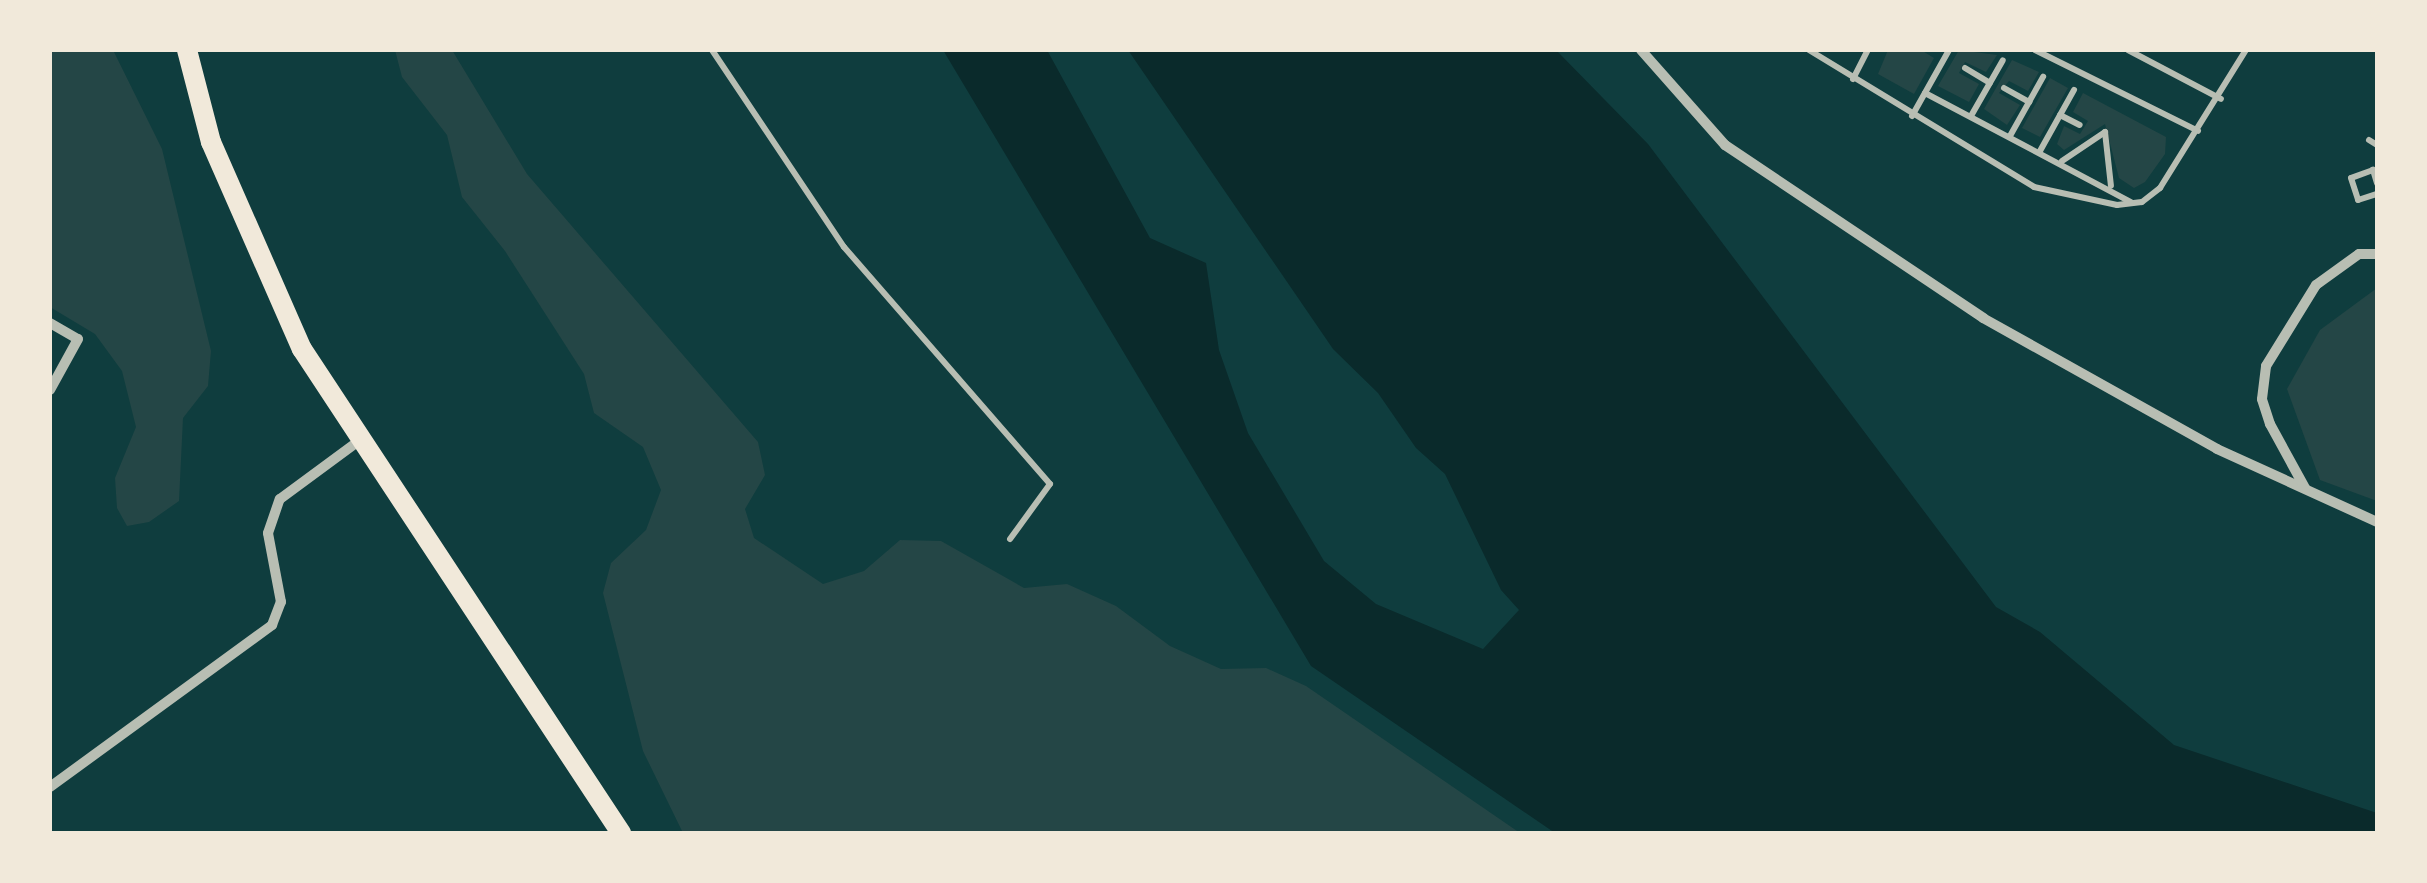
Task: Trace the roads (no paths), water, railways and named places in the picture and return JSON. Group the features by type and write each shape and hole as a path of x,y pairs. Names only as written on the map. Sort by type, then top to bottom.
{"main road":[{"path":"187,50 211,142 251,242 302,349 621,833"}],"street":[{"path":"1641,50 1725,145 1967,307 2217,449 2377,522"},
{"path":"2307,490 2270,424 2262,400 2266,366 2316,285 2359,254 2377,254"},
{"path":"50,323 78,339 50,390"},
{"path":"50,786 272,625 281,602 268,533 275,509 304,478 360,440"}],"lane":[{"path":"712,50 844,247 1050,484 1010,539"},
{"path":"1809,50 2034,187 2078,201 2132,203 2160,188 2221,99 2246,50"},
{"path":"1853,79 1868,50"},
{"path":"2036,50 2198,132"},
{"path":"2128,50 2221,99"},
{"path":"1912,116 1945,51"},
{"path":"1971,116 2003,60"},
{"path":"1965,68 1990,82"},
{"path":"2010,136 2043,77"},
{"path":"2004,88 2028,102"},
{"path":"2040,151 2074,90"},
{"path":"1925,93 2111,186 2132,203"},
{"path":"2060,115 2080,125"},
{"path":"2062,162 2106,132 2111,186"},
{"path":"2377,184 2373,170 2351,178 2358,200 2377,194"}]}
